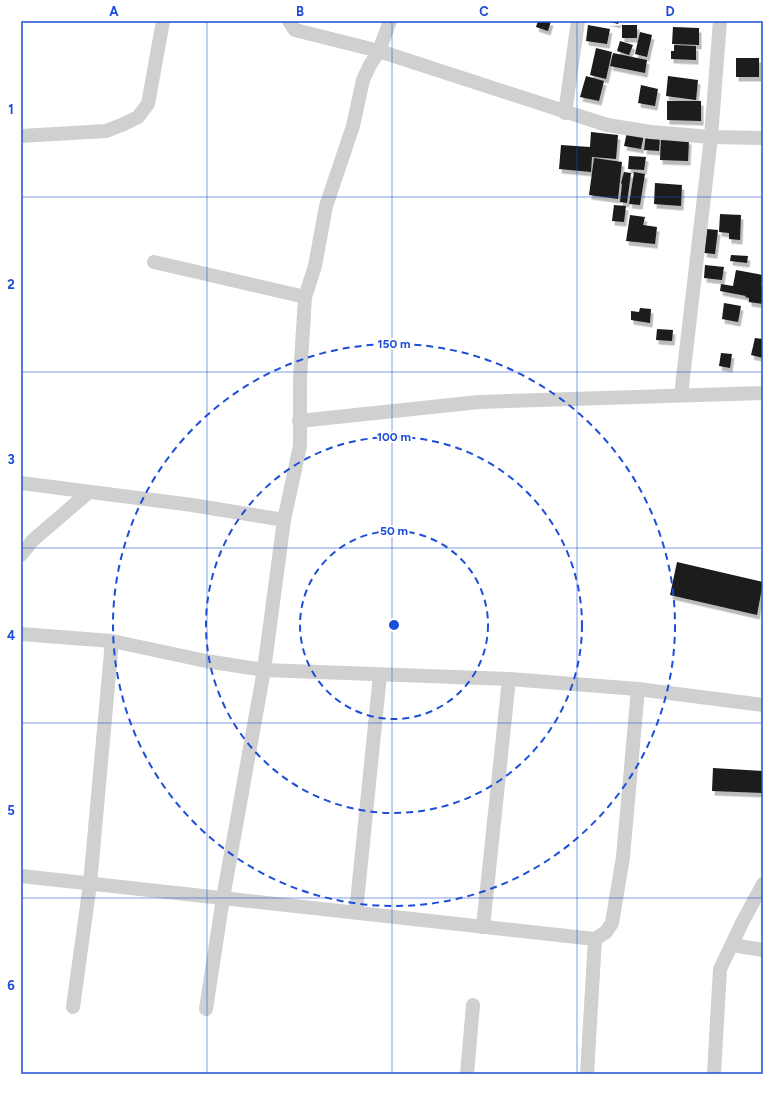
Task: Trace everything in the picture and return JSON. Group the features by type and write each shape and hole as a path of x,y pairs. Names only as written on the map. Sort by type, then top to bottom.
{"street":[{"path":"21,136 106,131 138,117 148,104 163,21"},
{"path":"289,21 294,30 379,51 608,125 636,130 711,137 763,138"},
{"path":"206,1009 223,898 264,670 284,520 300,446 299,421 305,297 315,266 326,206 353,126 364,80 370,65 379,51 390,21"},
{"path":"565,112 578,21"},
{"path":"681,395 711,137 720,21"},
{"path":"154,262 305,297"},
{"path":"299,421 479,402 763,393"},
{"path":"21,484 90,492 284,520"},
{"path":"21,555 33,540 90,492"},
{"path":"21,634 112,642 206,661 264,670 509,679 638,689 763,705"},
{"path":"73,1007 90,884 112,642"},
{"path":"356,912 380,675"},
{"path":"483,927 509,679"},
{"path":"21,876 595,939 606,932 612,923 623,857 638,689"},
{"path":"714,1074 720,969 763,884"},
{"path":"587,1074 595,939"},
{"path":"732,945 763,950"},
{"path":"467,1074 473,1005"}],"building":[{"path":"538,21 551,21 548,31 536,27"},
{"path":"607,21 619,21 618,24"},
{"path":"588,25 610,29 607,44 586,41"},
{"path":"622,25 637,25 637,38 622,38"},
{"path":"673,27 699,28 699,45 672,44"},
{"path":"640,32 652,35 647,57 635,54"},
{"path":"620,41 633,45 629,55 617,51"},
{"path":"674,45 696,46 696,60 671,59 671,51 674,51"},
{"path":"596,48 612,52 606,79 590,75"},
{"path":"613,53 647,60 645,73 610,66"},
{"path":"736,58 759,58 759,77 736,77"},
{"path":"586,76 604,81 599,101 580,97"},
{"path":"668,76 698,80 696,100 666,96"},
{"path":"641,85 658,89 655,106 638,103"},
{"path":"667,101 701,101 701,121 667,120"},
{"path":"591,132 618,135 616,159 592,157 591,172 559,169 561,145 590,147"},
{"path":"627,132 644,134 641,149 624,146"},
{"path":"646,134 660,136 659,151 644,150"},
{"path":"661,138 689,140 688,161 660,160"},
{"path":"629,156 646,157 644,170 628,169"},
{"path":"594,158 622,162 618,199 589,195"},
{"path":"624,172 631,173 627,203 620,202 621,183"},
{"path":"634,172 645,174 640,205 629,204"},
{"path":"655,183 682,185 681,206 654,204"},
{"path":"614,205 626,206 624,222 612,221"},
{"path":"720,214 741,215 740,240 729,239 729,233 719,232"},
{"path":"630,215 645,217 643,225 657,227 655,244 626,241"},
{"path":"707,229 718,230 715,254 704,253"},
{"path":"731,255 748,256 747,263 730,261"},
{"path":"705,265 724,267 722,280 704,278"},
{"path":"736,270 763,275 761,285 763,285 763,304 749,302 749,298 745,297 746,296 720,291 721,284 733,286"},
{"path":"724,303 741,306 738,322 722,319"},
{"path":"640,308 651,309 650,323 631,320 631,311 639,312"},
{"path":"657,329 673,330 672,341 656,340"},
{"path":"755,338 763,339 763,358 751,355"},
{"path":"721,353 732,354 730,368 719,366"},
{"path":"677,562 763,582 757,615 670,595"},
{"path":"713,768 763,771 763,793 712,791"}]}
